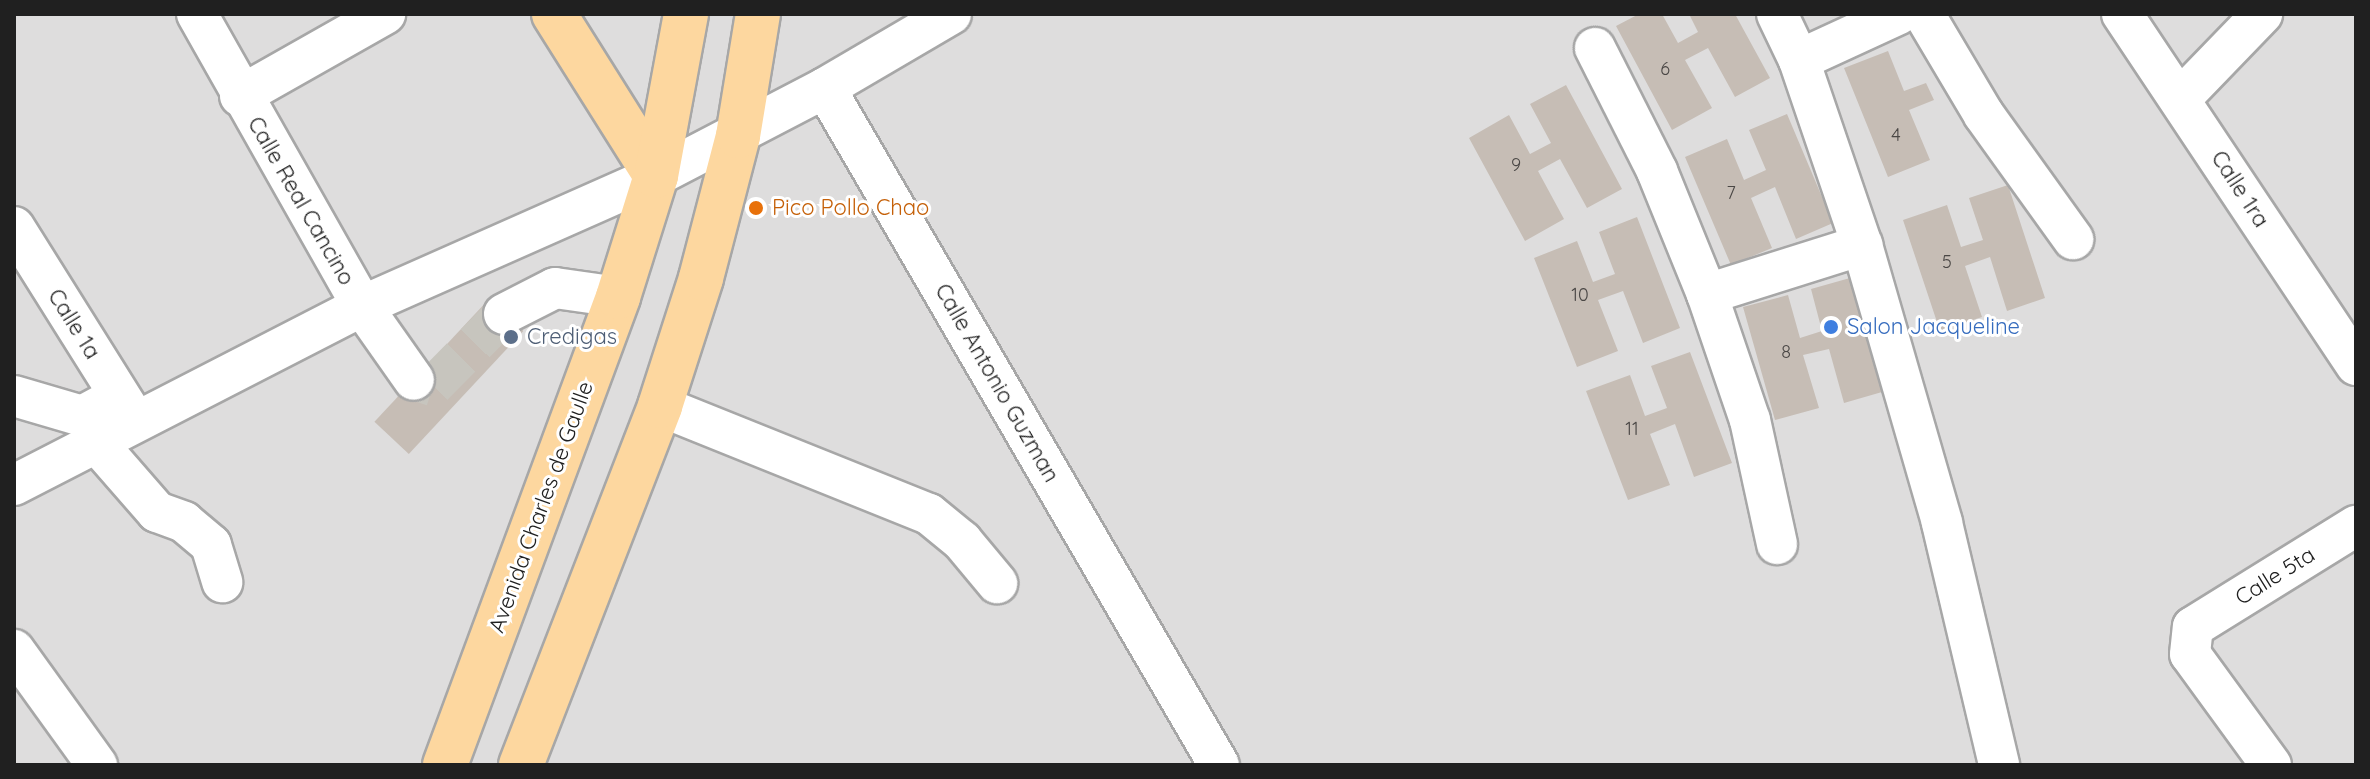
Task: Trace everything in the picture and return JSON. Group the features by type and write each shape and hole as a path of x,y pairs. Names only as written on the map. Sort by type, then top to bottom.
{"main road":[{"path":"554,14 656,176"},
{"name":"Avenida Charles de Gaulle","path":"445,765 618,297 656,176 686,14"},
{"path":"521,765 660,406 738,136 758,14"}],"street":[{"path":"185,14 240,96"},
{"path":"197,14 240,96"},
{"path":"240,96 385,14"},
{"path":"14,396 82,416 127,408 656,176 738,136 951,14"},
{"path":"1777,14 1799,60 1862,245 1942,523 1999,765"},
{"path":"1799,60 1899,14"},
{"path":"1924,14 1984,115 2073,239"},
{"name":"Calle 1ra","path":"2122,14 2341,317 2356,365"},
{"path":"2181,98 2262,14"},
{"path":"1595,48 1657,171 1707,294 1750,420 1777,544"},
{"name":"Calle Antonio Guzman","path":"825,88 1219,765"},
{"name":"Calle Real Cancino","path":"240,96 362,306 414,380"},
{"name":"Calle 1a","path":"14,227 127,408"},
{"path":"1707,294 1862,245"},
{"path":"504,314 555,288 618,297"},
{"path":"660,406 929,514 962,541 997,583"},
{"path":"14,485 95,441 127,408"},
{"path":"95,441 157,512 184,522 211,545 222,582"},
{"name":"Calle 5ta","path":"2271,765 2190,654 2193,627 2356,526"},
{"path":"14,650 97,765"}],"shaded area":[{"path":"14,14 2356,14 2356,765 14,765"}],"building":[{"path":"1639,14 1662,14 1678,43 1698,32 1689,14 1735,14 1770,78 1735,97 1708,48 1685,60 1712,108 1672,130 1616,26"},
{"path":"1888,51 1904,91 1926,83 1934,100 1909,110 1930,160 1888,177 1844,68"},
{"path":"1566,85 1622,189 1587,208 1560,159 1538,171 1564,219 1525,241 1469,138 1509,115 1530,154 1551,143 1530,104"},
{"path":"1787,114 1833,223 1796,239 1775,187 1751,198 1772,248 1731,265 1685,157 1727,139 1744,180 1766,170 1749,130"},
{"path":"2008,185 2045,298 2007,311 1990,257 1965,266 1982,317 1940,331 1903,220 1947,205 1961,247 1983,240 1969,198"},
{"path":"1637,217 1680,328 1643,343 1623,291 1598,300 1618,351 1577,367 1534,258 1577,241 1593,282 1615,274 1599,232"},
{"path":"1850,278 1882,392 1844,403 1829,349 1803,355 1819,408 1775,420 1743,307 1788,295 1800,338 1822,331 1811,289"},
{"path":"489,299 523,331 409,454 374,422"},
{"path":"1690,352 1732,463 1694,477 1675,424 1650,434 1670,485 1628,500 1586,391 1630,375 1645,416 1667,408 1651,366"}],"tunnel":[{"path":"414,380 433,386 504,314"}],"place":[{"name":"Pico Pollo Chao","path":"756,208"},
{"name":"Salon Jacqueline","path":"1831,327"},
{"name":"Credigas","path":"511,337"}]}
